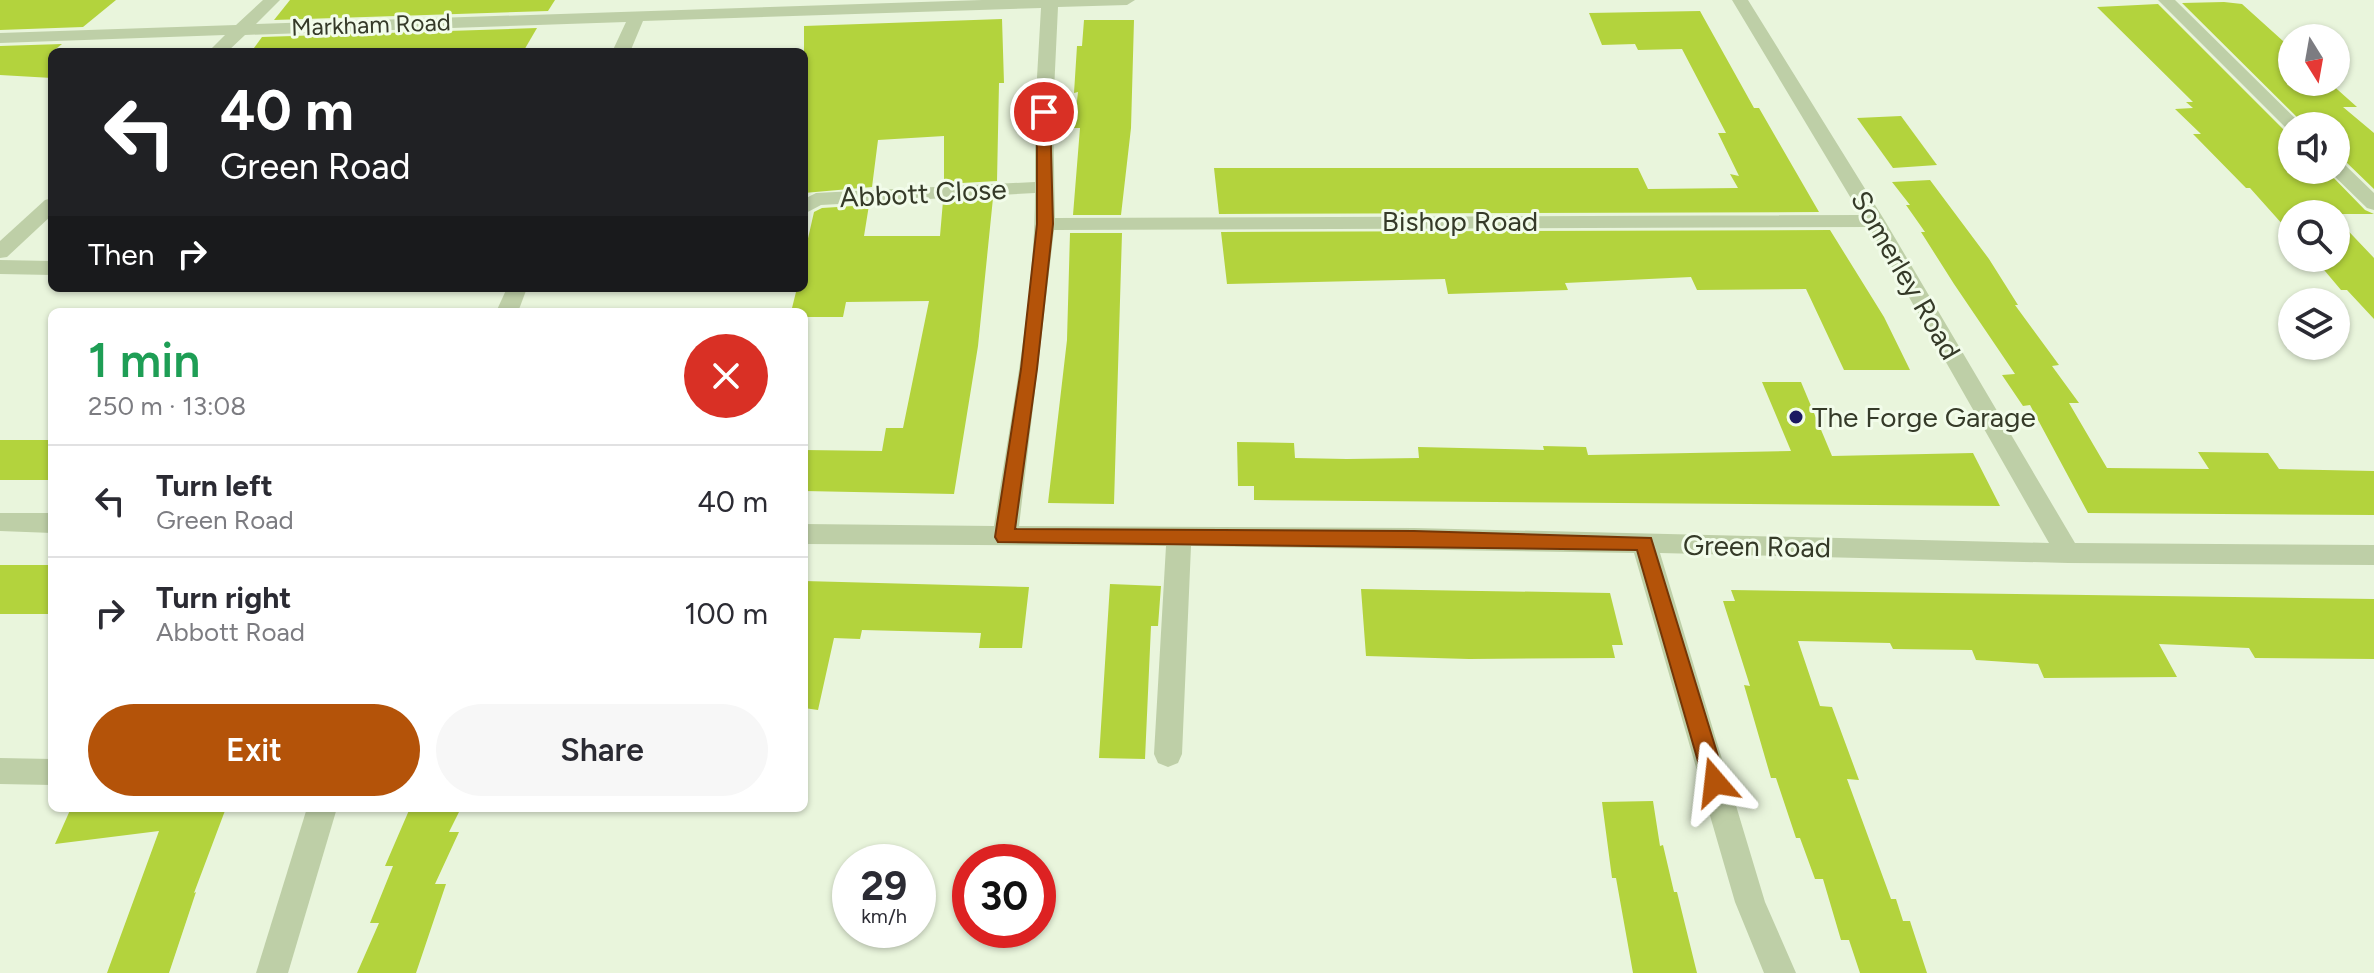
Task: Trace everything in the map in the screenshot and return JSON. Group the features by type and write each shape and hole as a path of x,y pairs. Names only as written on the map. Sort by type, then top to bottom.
{"street":[{"path":"221,48 272,0"},
{"name":"Markham Road","path":"0,38 1127,0"},
{"name":"Somerley Road","path":"1740,0 1875,221 2068,553"},
{"path":"2166,0 2280,112"},
{"path":"1005,537 1029,369 1045,224 1044,112 1050,1"},
{"path":"623,48 637,15"},
{"path":"2350,181 2374,204"},
{"name":"Abbott Close","path":"808,205 816,199 1045,187"},
{"path":"0,252 48,208"},
{"name":"Bishop Road","path":"1045,224 1875,221"},
{"path":"0,267 48,268"},
{"path":"0,522 48,523"},
{"name":"Green Road","path":"808,534 2374,555"},
{"path":"1168,754 1179,537"},
{"path":"1644,543 1750,902 1780,973"},
{"path":"0,771 48,772"},
{"path":"272,973 321,812"}],"building":[{"path":"0,0 116,0 83,27 0,30"},
{"path":"290,0 555,0 548,11 274,20"},
{"path":"2182,3 2242,4 2278,36 2278,96 2345,96 2357,107 2343,107 2349,112 2292,112"},
{"path":"2158,4 2278,124 2278,184 2340,184 2365,210 2374,214 2350,214 2350,200 2278,200 2278,219 2193,134 2201,134 2175,109 2193,108 2186,102 2193,102 2097,7"},
{"path":"1700,11 1754,108 1759,108 1819,212 1219,214 1214,168 1638,168 1648,189 1738,188 1730,174 1739,176 1718,133 1726,133 1682,49 1638,50 1635,44 1602,45 1589,13"},
{"path":"1002,19 1004,83 999,83 997,181 944,184 944,136 878,140 872,187 808,193 808,48 804,48 804,26"},
{"path":"1084,20 1134,20 1131,128 1121,215 1073,215 1080,128 1074,128 1078,92 1074,93 1077,46 1082,46"},
{"path":"537,28 525,48 254,48 262,37"},
{"path":"62,44 57,48 48,48 48,78 0,75 0,46"},
{"path":"2350,113 2374,133 2374,189 2350,166"},
{"path":"1901,116 1937,165 1893,168 1857,118"},
{"path":"1930,180 1989,259 2018,305 2015,305 2059,365 2052,366 2079,403 2069,403 2107,468 2209,469 2198,452 2268,453 2279,469 2374,471 2374,515 2088,513 2030,405 2023,406 2002,375 2015,374 1954,284 1906,205 1910,205 1892,182"},
{"path":"993,198 978,346 954,494 808,491 808,450 882,451 886,428 903,428 929,301 846,302 843,317 808,317 808,308 792,308 796,292 808,292 808,238 814,212 822,208 869,205 864,236 940,236 943,201"},
{"path":"1830,230 1884,317 1910,370 1844,370 1806,289 1697,290 1691,277 1565,283 1568,290 1448,294 1445,279 1227,284 1221,232"},
{"path":"1070,233 1122,233 1114,504 1048,503 1067,340"},
{"path":"2350,233 2374,258 2374,319 2350,293 2350,288 2339,288 2326,272 2350,272"},
{"path":"1762,382 1801,382 1832,456 1973,453 2000,506 1254,500 1254,486 1238,486 1237,442 1294,443 1295,458 1347,459 1419,458 1418,447 1544,450 1543,446 1586,447 1588,455 1791,451"},
{"path":"0,440 48,440 48,480 0,480"},
{"path":"0,565 48,565 48,614 0,614"},
{"path":"808,581 1029,587 1022,648 979,648 981,633 862,630 860,639 834,638 818,710 808,709"},
{"path":"1110,584 1161,586 1158,626 1151,626 1145,759 1099,758"},
{"path":"1361,589 1610,593 1623,645 1612,645 1615,658 1366,656"},
{"path":"1731,590 2374,599 2374,659 2255,658 2249,648 2159,644 2177,677 2044,678 2038,664 1976,660 1972,650 1893,649 1890,643 1798,641 1820,706 1832,707 1859,780 1847,779 1891,899 1896,899 1903,921 1910,921 1927,973 1860,973 1849,940 1841,940 1823,879 1815,879 1800,838 1796,838 1776,778 1771,778 1744,685 1750,686 1723,601 1735,601"},
{"path":"1653,801 1660,846 1663,845 1674,892 1677,892 1697,973 1633,973 1616,878 1612,878 1602,802"},
{"path":"69,812 224,812 194,893 169,973 107,973 159,831 55,844"},
{"path":"408,812 459,812 449,832 459,832 435,884 446,884 416,973 357,973 379,923 370,923 393,866 385,866"}],"place":[{"name":"The Forge Garage","path":"1796,417"}],"route":[{"path":"1044,112 1045,224 1029,369 1005,537 1414,538 1644,543 1715,782"}]}
